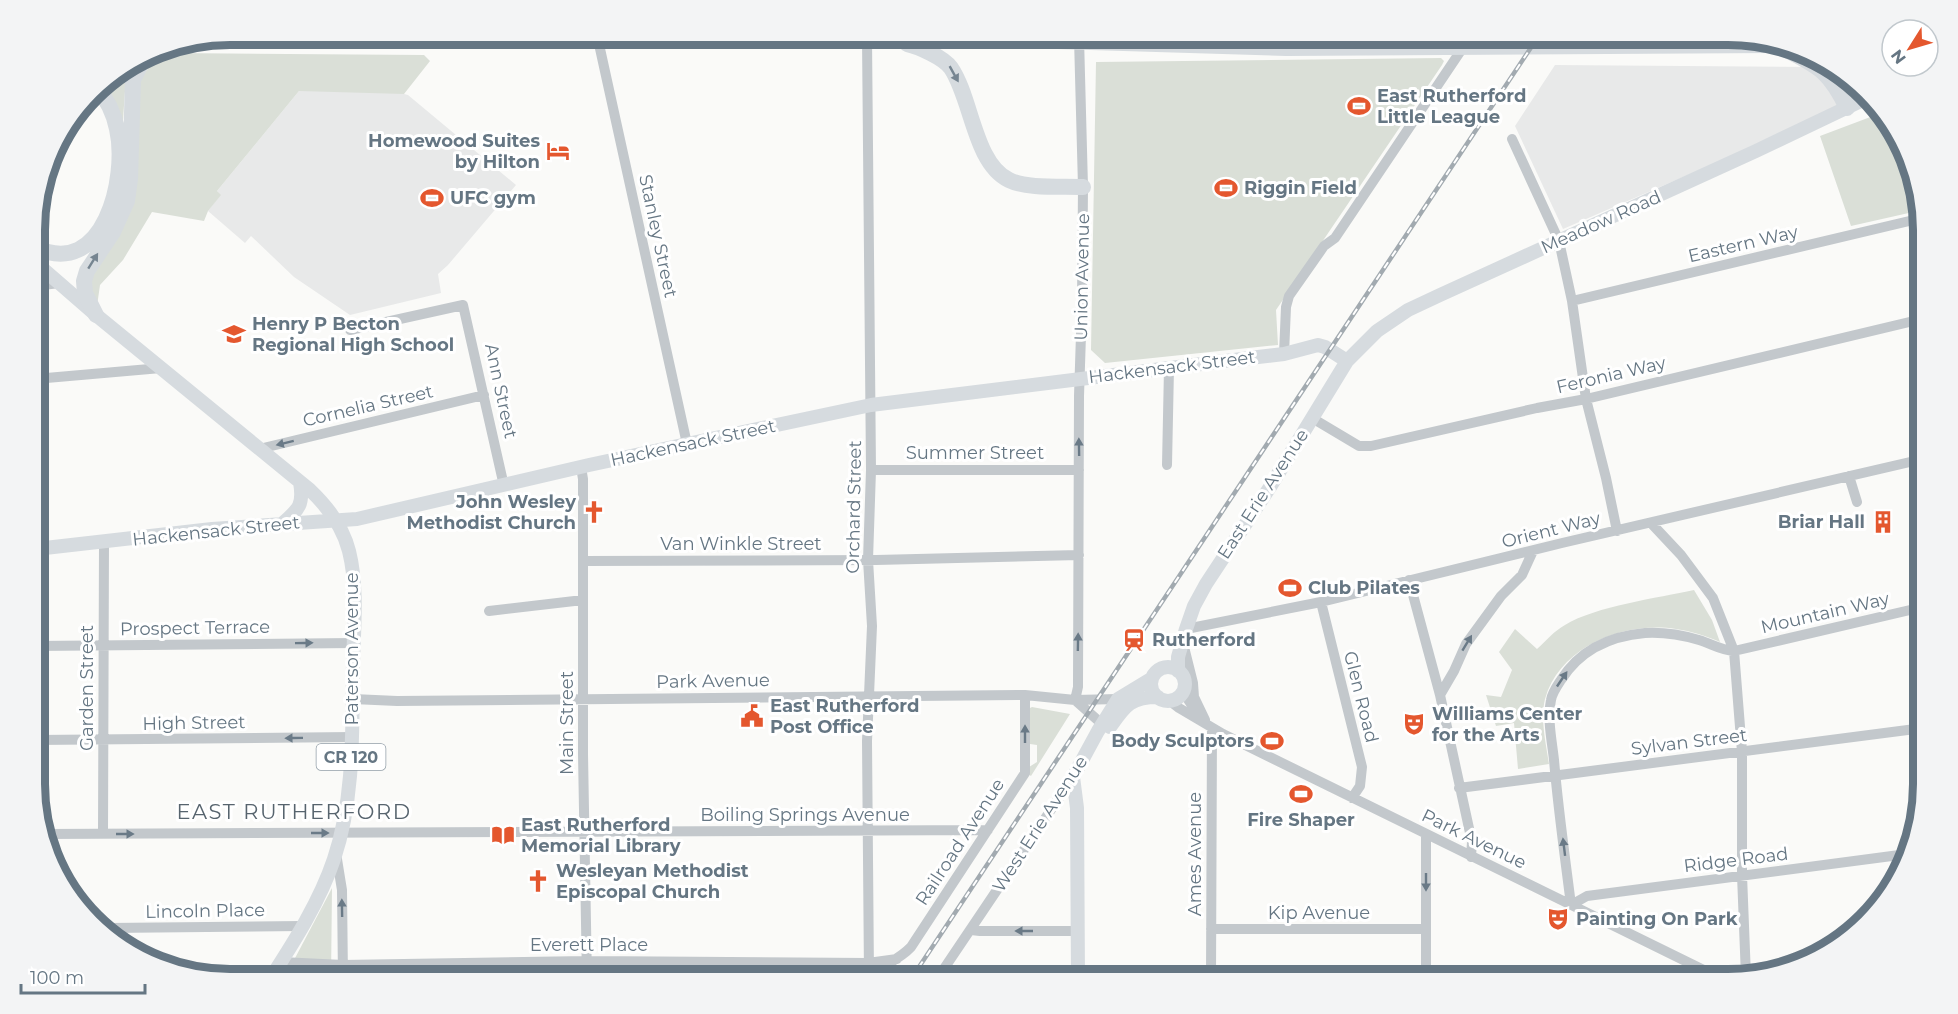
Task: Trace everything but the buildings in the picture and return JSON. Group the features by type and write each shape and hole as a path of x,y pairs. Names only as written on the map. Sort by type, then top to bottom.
{"highway":[{"path":"909,45 921,48 950,66 963,92 982,146 992,166 1010,180 1038,186 1083,187"},
{"path":"1224,45 1286,48 1730,45"},
{"path":"1809,63 1825,73 1837,88 1847,108"},
{"path":"96,315 85,293 84,281 87,271 113,232 127,201 130,179 133,80 138,69"},
{"path":"45,250 56,253 72,253 88,243 100,229 112,208 119,183 120,151 117,129 111,111 102,96"}],"main road":[{"name":"Meadow Road","path":"1347,361 1377,331 1408,310 1861,101"},
{"name":"Paterson Avenue","path":"45,271 318,498 336,519 349,549 353,573 354,643 353,737 348,795 336,852 302,926 276,969"},
{"name":"Hackensack Street","path":"45,548 282,524 357,519 581,467 871,405 1284,354 1318,345 1347,361"},
{"name":"East Erie Avenue","path":"1179,671 1178,657 1194,606 1347,361"},
{"path":"282,524 300,506 303,498 300,482"},
{"name":"East Erie Avenue","path":"1156,674 1184,636"},
{"path":"1078,969 1077,808 1074,777 1123,701 1145,697 1164,699 1179,696 1184,688 1184,681 1179,671 1170,667 1156,674 1153,690 1164,699"},
{"name":"West Erie Avenue","path":"1074,777 1102,724 1123,701 1156,674"}],"street":[{"name":"Stanley Street","path":"599,45 687,444"},
{"name":"Orchard Street","path":"867,45 871,470 867,560 872,626 868,697 868,969"},
{"name":"Union Avenue","path":"1075,700 1078,687 1079,378 1083,187 1079,45"},
{"path":"1284,354 1286,307 1289,296 1324,246 1335,238 1464,46"},
{"path":"1512,139 1560,241 1572,301 1586,399 1617,531"},
{"name":"Eastern Way","path":"1572,301 1912,220"},
{"path":"45,285 59,284"},
{"name":"Ann Street","path":"350,330 463,305 504,486"},
{"name":"Feronia Way","path":"1312,418 1359,446 1371,446 1586,399 1913,321"},
{"path":"45,377 161,368"},
{"path":"1167,465 1169,368"},
{"name":"Cornelia Street","path":"259,449 484,395"},
{"name":"Orient Way","path":"1184,636 1409,580 1913,461"},
{"name":"Main Street","path":"581,467 583,479 584,832 588,969"},
{"name":"Summer Street","path":"871,470 1079,470"},
{"path":"1849,476 1857,502"},
{"path":"1651,523 1681,555 1713,598 1734,651 1742,752 1742,875 1746,968"},
{"name":"Garden Street","path":"103,834 104,542"},
{"path":"1440,695 1466,644 1501,596 1522,575 1533,551"},
{"name":"Van Winkle Street","path":"583,561 867,560 1079,555"},
{"path":"1409,580 1440,695 1472,843 1471,857"},
{"path":"489,610 519,609 583,600"},
{"name":"Glen Road","path":"1321,602 1362,767 1360,786 1352,798"},
{"name":"Mountain Way","path":"1734,651 1913,609"},
{"path":"1571,905 1550,726 1550,701 1554,691 1572,664 1585,653 1601,643 1645,633 1676,634 1701,641 1718,649 1734,651"},
{"path":"1184,636 1194,697 1208,724"},
{"name":"Prospect Terrace","path":"45,646 354,643"},
{"name":"Park Avenue","path":"1184,688 1189,703 1208,724"},
{"name":"Park Avenue","path":"352,699 397,701 1025,695 1075,700 1123,701"},
{"name":"Railroad Avenue","path":"880,969 911,947 1025,773 1025,695"},
{"name":"Park Avenue","path":"1164,699 1352,798 1702,969"},
{"path":"1075,700 1102,724"},
{"name":"Ames Avenue","path":"1208,724 1211,969"},
{"name":"Sylvan Street","path":"1460,788 1913,729"},
{"name":"High Street","path":"45,740 353,737"},
{"name":"West Erie Avenue","path":"945,969 1074,777"},
{"name":"Boiling Springs Avenue","path":"52,834 988,830"},
{"path":"1426,835 1426,969"},
{"path":"336,852 342,890 343,969"},
{"name":"Ridge Road","path":"1571,905 1587,896 1898,855"},
{"name":"Lincoln Place","path":"114,928 302,926"},
{"name":"Kip Avenue","path":"1211,929 1426,929"},
{"path":"971,930 980,932 1077,931"},
{"name":"Everett Place","path":"280,962 343,965 588,961 868,963 897,959"}],"shaded area":[{"path":"176,53 424,55 430,61 404,94 299,91 217,191 221,195 208,211 204,221 152,212 123,260 100,285 97,306 88,290 138,83 152,63"},
{"name":"Riggin Field","path":"1441,58 1444,61 1442,65 1276,310 1278,345 1105,363 1091,350 1096,62"},
{"path":"1555,65 1815,67 1841,83 1858,98 1824,116 1563,229 1515,126"},
{"path":"126,77 126,77 122,134 105,93"},
{"path":"304,89 396,92 408,95 516,185 438,274 441,293 350,315 294,277 251,236 245,243 208,211 220,195 217,191 299,91"},
{"path":"1874,116 1899,159 1907,182 1912,212 1851,226 1820,136"},
{"path":"1694,590 1712,620 1720,642 1676,629 1636,629 1597,641 1580,651 1553,680 1545,699 1543,723 1549,764 1518,769 1514,723 1496,726 1486,695 1501,697 1512,670 1499,652 1515,629 1537,649 1561,627 1578,618 1628,603"},
{"path":"1030,708 1070,714 1031,776 1028,774 1029,767 1037,762 1037,745 1030,744"},
{"path":"332,888 331,969 289,969"}],"railway":[{"path":"918,969 1533,45"}],"place":[{"name":"East Rutherford Little League","path":"1359,106"},
{"name":"Homewood Suites by Hilton","path":"558,151"},
{"name":"Riggin Field","path":"1226,188"},
{"name":"UFC gym","path":"432,198"},
{"name":"Henry P Becton Regional High School","path":"234,334"},
{"name":"John Wesley Methodist Church","path":"594,512"},
{"name":"Briar Hall","path":"1883,522"},
{"name":"Club Pilates","path":"1290,588"},
{"name":"Rutherford","path":"1134,640"},
{"name":"East Rutherford Post Office","path":"752,716"},
{"name":"Williams Center for the Arts","path":"1414,724"},
{"name":"Body Sculptors","path":"1272,741"},
{"name":"Fire Shaper","path":"1301,794"},
{"name":"East Rutherford Memorial Library","path":"503,835"},
{"name":"Wesleyan Methodist Episcopal Church","path":"538,881"},
{"name":"Painting On Park","path":"1558,919"}],"district":[{"name":"EAST RUTHERFORD","path":"294,811"}]}
